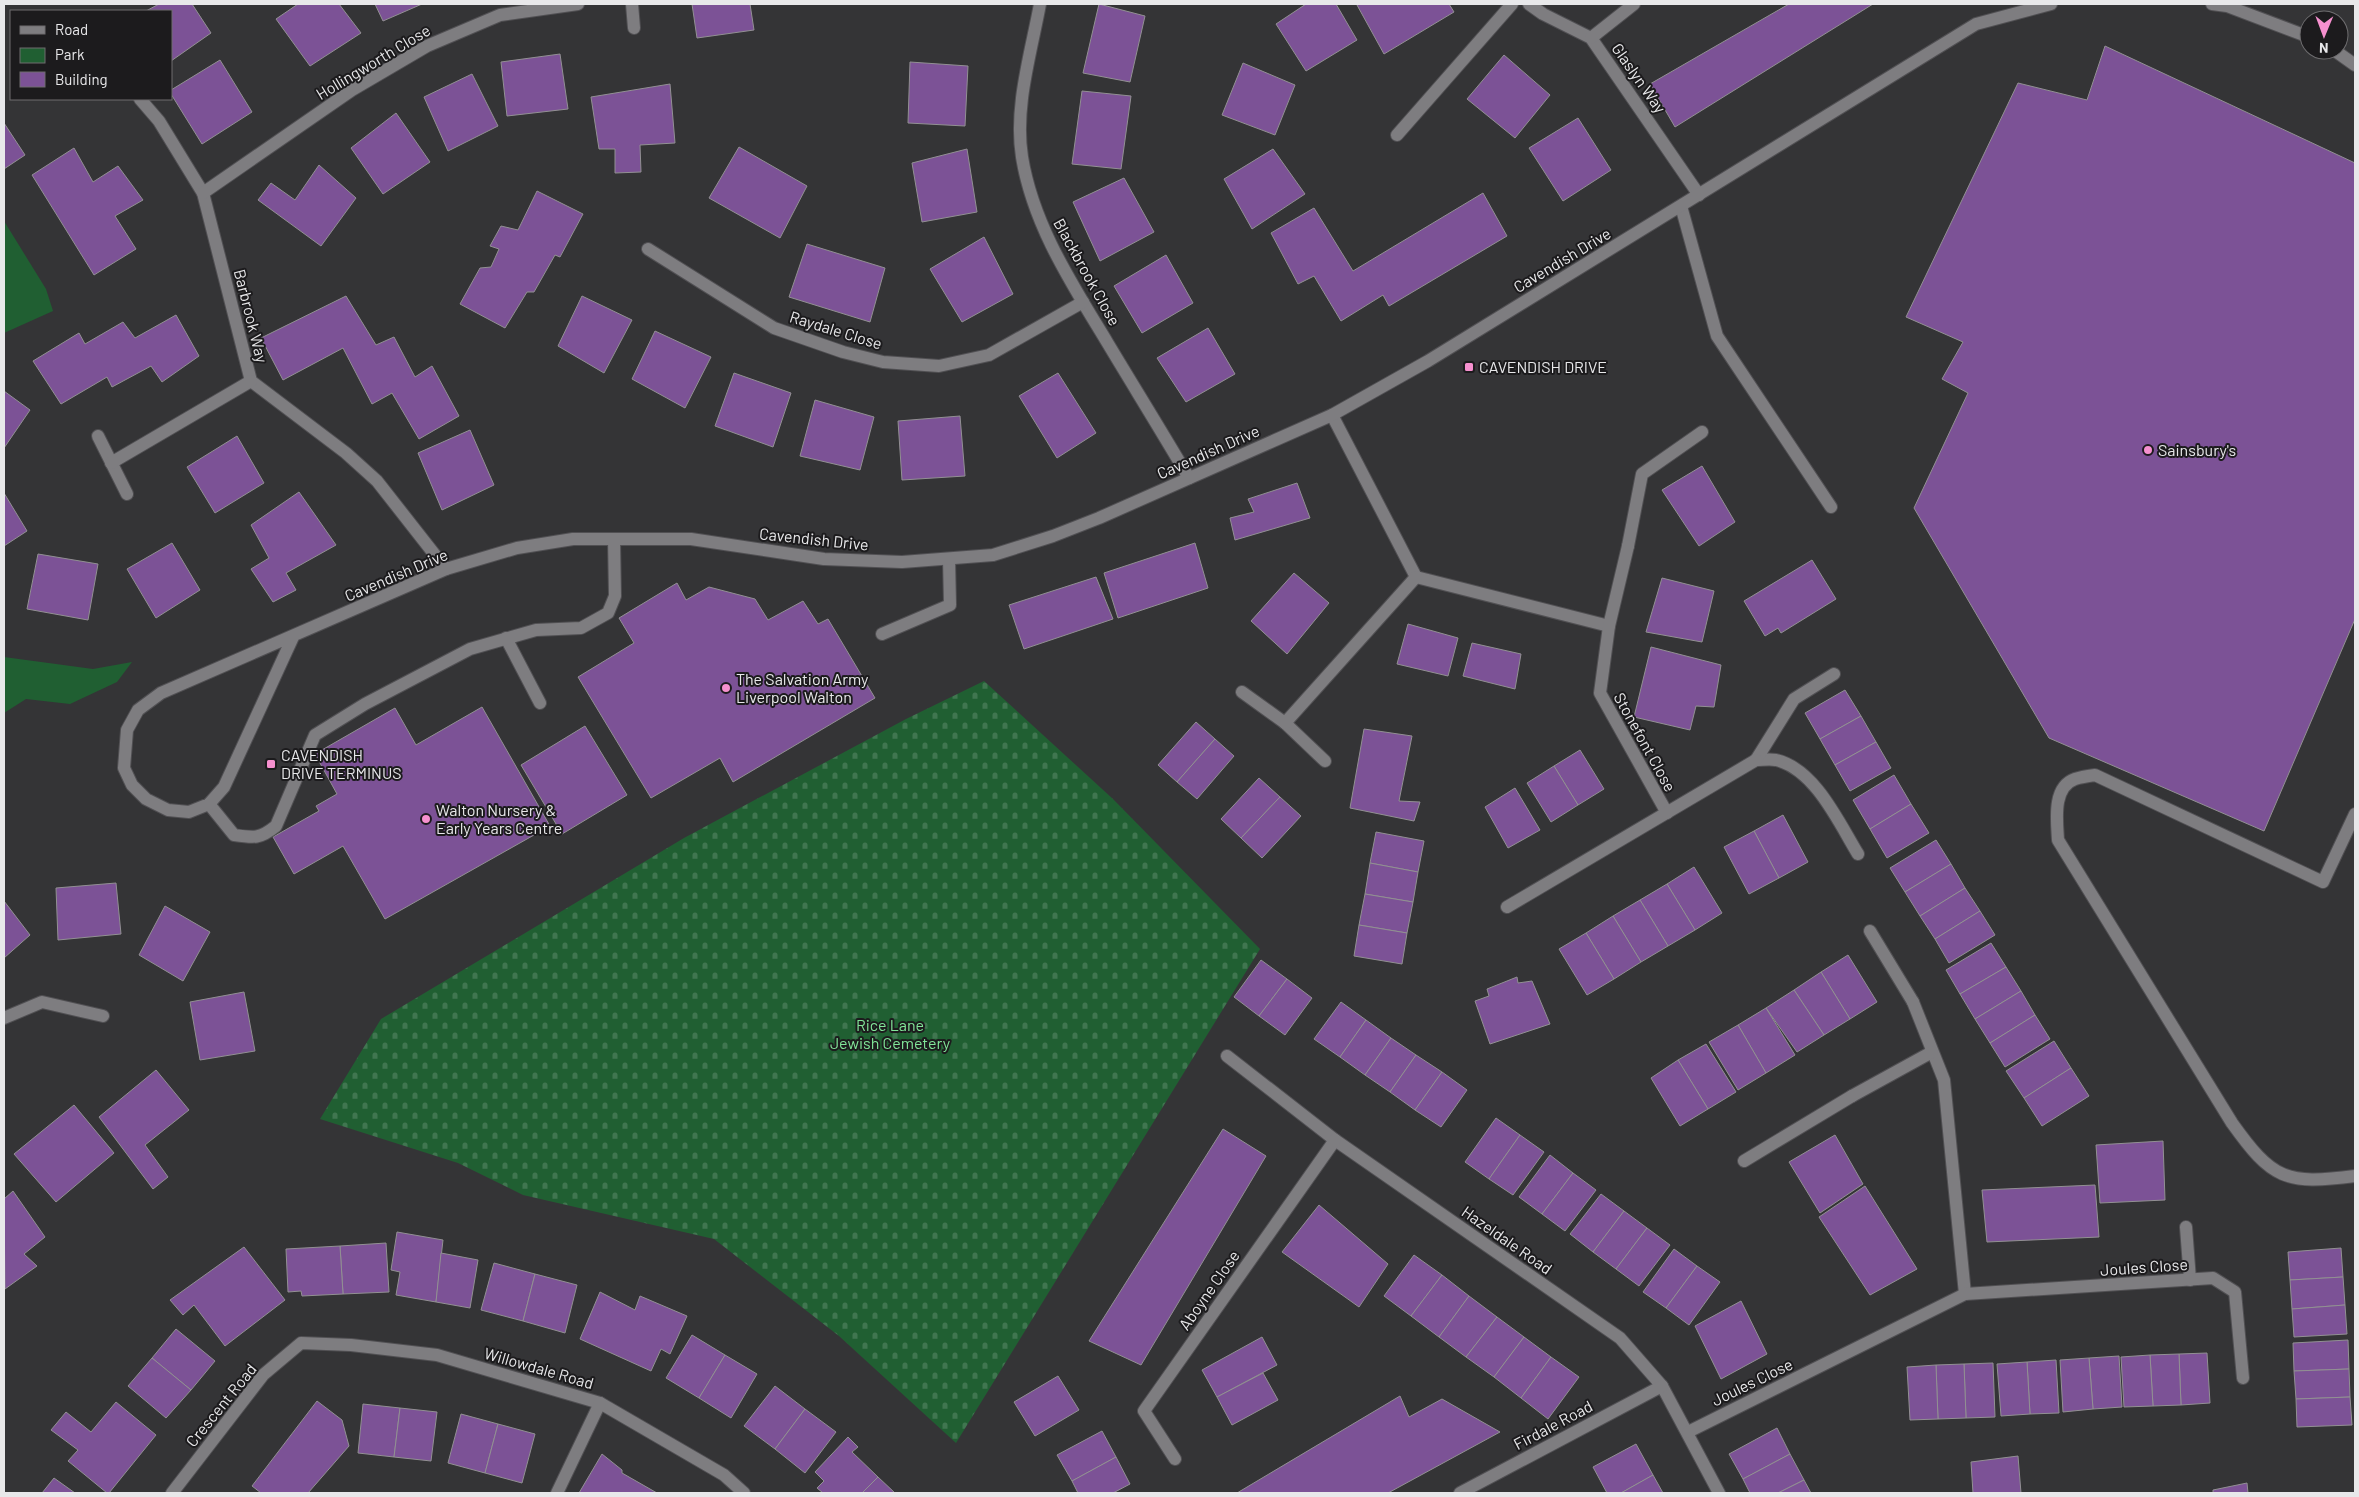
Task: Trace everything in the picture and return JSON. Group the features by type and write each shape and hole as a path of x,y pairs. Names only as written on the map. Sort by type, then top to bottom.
{"street":[{"name":"Hollingworth Close","path":"203,193 352,90 427,46 500,14 578,4"},
{"path":"632,4 634,28"},
{"name":"Blackbrook Close","path":"1040,4 1020,116 1022,157 1031,194 1046,236 1083,302 1189,478"},
{"path":"1397,135 1512,4"},
{"name":"Glaslyn Way","path":"1529,4 1544,14 1591,38 1699,195"},
{"path":"1591,38 1634,4"},
{"name":"Cavendish Drive","path":"209,804 188,812 168,810 146,800 132,785 124,768 126,730 138,710 161,694 446,569 518,548 573,539 691,540 824,559 902,562 993,555 1053,536 1099,518 1332,415 1428,361 1976,24 2051,4"},
{"path":"2212,4 2227,6 2299,33"},
{"name":"Barbrook Way","path":"141,100 159,121 203,193 251,381 346,454 377,481 446,569"},
{"path":"1681,206 1718,336 1831,507"},
{"name":"Raydale Close","path":"648,249 774,328 843,352 883,362 939,366 988,355 1083,302"},
{"path":"111,464 251,381"},
{"path":"1332,415 1416,577 1609,626"},
{"name":"Stonefont Close","path":"1667,813 1600,693 1609,626 1628,546 1642,474 1702,432"},
{"path":"98,436 127,494"},
{"path":"293,637 224,787 209,804 234,835 252,838 264,836 276,826 315,734 365,704 470,649 536,630 581,628 608,613 615,596 614,539"},
{"path":"882,634 950,606 949,559"},
{"path":"1285,723 1416,577"},
{"path":"506,638 540,703"},
{"path":"1756,760 1794,699 1834,674"},
{"path":"1242,692 1285,723 1324,761"},
{"path":"1756,760 1776,760 1797,771 1818,789 1858,854"},
{"name":"Stonefont Close","path":"1507,907 1756,760"},
{"path":"2355,814 2323,882 2094,775 2073,779 2061,793 2056,814 2058,840 2232,1123 2254,1154 2277,1173 2301,1180 2326,1180 2355,1176"},
{"path":"1870,931 1912,1002 1944,1080 1965,1294"},
{"path":"4,1018 42,1002 103,1016"},
{"path":"1744,1161 1852,1096 1932,1052"},
{"name":"Hazeldale Road","path":"1227,1056 1335,1140 1620,1338 1662,1386 1719,1493"},
{"name":"Aboyne Close","path":"1175,1459 1144,1411 1335,1140"},
{"path":"2186,1227 2190,1280"},
{"name":"Joules Close","path":"1688,1432 1965,1294 2213,1278 2235,1292 2242,1378"},
{"name":"Willowdale Road","path":"301,1343 351,1344 437,1355 600,1403 724,1474 744,1493"},
{"name":"Crescent Road","path":"172,1493 263,1375 301,1343"},
{"name":"Firdale Road","path":"1460,1493 1662,1386"},
{"path":"557,1493 600,1403"}],"green space":[{"path":"4,221 46,289 53,311 4,333"},
{"path":"4,657 93,669 132,662 117,682 70,704 26,699 4,713"},
{"name":"Rice Lane Jewish Cemetery","path":"984,681 1113,799 1260,949 956,1443 839,1336 714,1239 523,1195 458,1163 320,1119 381,1019 684,838 906,719"}],"building":[{"path":"159,4 192,4 211,33 172,60 172,10 148,10"},
{"path":"298,4 339,4 361,33 310,66 276,19"},
{"path":"375,4 422,4 383,21"},
{"path":"692,4 750,4 754,30 697,38"},
{"path":"1099,4 1145,16 1130,82 1083,73"},
{"path":"1306,4 1336,4 1357,40 1306,71 1276,24"},
{"path":"1449,4 1454,12 1384,54 1357,5"},
{"path":"1789,4 1873,4 1675,127 1650,84"},
{"name":"Sainsbury's","path":"2105,46 2355,163 2355,619 2264,831 2049,738 1914,508 1968,393 1942,379 1963,342 1906,317 2018,83 2087,100"},
{"path":"560,54 568,109 507,116 501,62"},
{"path":"1504,55 1550,95 1515,138 1467,99"},
{"path":"220,60 252,112 202,144 172,96 172,89"},
{"path":"910,62 968,66 965,126 908,123"},
{"path":"1243,63 1295,85 1275,135 1222,115"},
{"path":"472,74 498,126 448,151 424,97"},
{"path":"670,84 675,143 640,145 641,172 615,173 615,149 599,149 591,97"},
{"path":"1082,91 1131,96 1121,169 1072,164"},
{"path":"396,113 430,162 383,194 351,148"},
{"path":"1578,118 1611,170 1563,201 1529,148"},
{"path":"4,123 25,155 4,169"},
{"path":"739,147 807,186 780,238 709,198"},
{"path":"74,148 93,182 118,166 143,200 115,216 136,249 94,275 32,175"},
{"path":"967,149 977,212 922,222 912,163"},
{"path":"1273,149 1305,194 1252,229 1224,179"},
{"path":"319,165 356,198 321,246 258,200 271,183 295,200"},
{"path":"1124,178 1154,232 1100,261 1073,202"},
{"path":"537,191 583,214 560,257 555,255 534,292 527,292 505,328 460,304 480,268 491,267 499,249 490,246 501,226 518,230"},
{"path":"1483,193 1507,236 1389,306 1383,295 1341,321 1314,276 1298,284 1271,233 1314,208 1353,271"},
{"path":"984,237 1013,294 962,322 930,269"},
{"path":"807,244 885,268 870,322 789,297"},
{"path":"1166,255 1193,303 1142,333 1114,286"},
{"path":"346,296 376,345 394,337 415,377 432,366 459,416 419,439 392,393 372,404 343,348 283,380 261,338"},
{"path":"582,296 632,320 604,373 558,346"},
{"path":"176,315 199,356 162,382 151,366 112,387 107,377 61,404 33,361 79,333 85,344 123,322 135,338"},
{"path":"1208,328 1235,374 1186,402 1157,358"},
{"path":"655,331 711,357 685,408 632,379"},
{"path":"734,373 791,393 773,447 715,426"},
{"path":"1058,373 1096,433 1057,458 1019,396"},
{"path":"4,391 30,410 4,448"},
{"path":"815,400 874,417 860,470 800,456"},
{"path":"960,416 965,476 902,480 898,421"},
{"path":"470,430 494,485 442,510 418,453"},
{"path":"237,436 264,483 215,513 187,467"},
{"path":"1702,466 1735,522 1699,546 1662,490"},
{"path":"1297,483 1310,518 1235,540 1230,518 1254,512 1248,499"},
{"path":"299,492 336,545 286,573 296,590 273,602 251,569 269,558 251,525"},
{"path":"4,493 27,531 4,546"},
{"path":"172,543 200,590 156,618 127,569"},
{"path":"1195,543 1208,588 1118,618 1104,573"},
{"path":"38,554 98,564 88,620 27,609"},
{"path":"1812,560 1836,599 1781,633 1778,628 1765,636 1744,601"},
{"path":"1294,573 1329,603 1287,654 1251,621"},
{"path":"1096,577 1113,619 1024,649 1009,605"},
{"path":"1662,578 1714,591 1702,642 1646,632"},
{"name":"The Salvation Army Liverpool Walton","path":"677,583 686,600 709,587 755,599 768,620 803,601 818,624 828,619 875,698 733,782 720,758 651,798 578,677 634,643 619,618"},
{"path":"1408,624 1458,638 1448,676 1397,664"},
{"path":"1472,643 1521,654 1515,689 1463,676"},
{"path":"1651,647 1721,665 1714,707 1696,706 1690,730 1634,717"},
{"path":"1845,690 1861,716 1820,739 1805,713"},
{"name":"Walton Nursery & Early Years Centre","path":"482,707 550,826 385,919 343,846 294,874 273,837 319,811 316,806 337,794 315,754 395,708 416,745"},
{"path":"1861,716 1876,742 1835,765 1820,739"},
{"path":"1196,722 1215,739 1177,782 1158,765"},
{"path":"585,726 627,795 562,834 521,765"},
{"path":"1364,729 1412,736 1399,801 1420,802 1414,821 1350,808"},
{"path":"1215,739 1234,756 1197,799 1177,782"},
{"path":"1876,742 1891,768 1850,791 1835,765"},
{"path":"1580,750 1604,789 1578,805 1554,766"},
{"path":"1554,766 1578,805 1551,822 1527,783"},
{"path":"1894,775 1911,804 1870,829 1853,800"},
{"path":"1259,778 1280,797 1241,838 1221,819"},
{"path":"1515,788 1540,830 1508,848 1485,807"},
{"path":"1280,797 1301,816 1262,858 1241,838"},
{"path":"1911,804 1929,833 1887,858 1870,829"},
{"path":"1783,815 1808,862 1779,878 1754,831"},
{"path":"1754,831 1779,878 1749,894 1724,847"},
{"path":"1376,832 1424,841 1418,872 1370,863"},
{"path":"1936,840 1951,864 1905,892 1890,868"},
{"path":"1370,863 1418,872 1413,902 1365,894"},
{"path":"1951,864 1965,888 1920,916 1905,892"},
{"path":"1694,867 1722,913 1695,930 1667,884"},
{"path":"116,883 121,934 58,940 56,888"},
{"path":"1667,884 1695,930 1668,946 1640,900"},
{"path":"1965,888 1980,911 1935,939 1920,916"},
{"path":"1365,894 1413,902 1407,933 1359,925"},
{"path":"1640,900 1668,946 1641,962 1613,916"},
{"path":"4,901 30,935 4,958"},
{"path":"165,906 210,932 183,981 139,955"},
{"path":"1980,911 1995,935 1949,963 1935,939"},
{"path":"1613,916 1641,962 1614,979 1586,933"},
{"path":"1359,925 1407,933 1402,964 1354,956"},
{"path":"1586,933 1614,979 1587,995 1559,949"},
{"path":"1991,943 2006,967 1960,994 1946,970"},
{"path":"1848,955 1877,1002 1850,1019 1821,972"},
{"path":"1261,960 1287,979 1259,1016 1234,997"},
{"path":"2006,967 2021,991 1975,1019 1960,994"},
{"path":"1821,972 1850,1019 1824,1035 1794,990"},
{"path":"1517,977 1518,983 1532,981 1550,1024 1490,1044 1475,1001 1489,996 1487,989"},
{"path":"1287,979 1312,998 1285,1035 1259,1016"},
{"path":"1794,990 1824,1035 1797,1052 1766,1008"},
{"path":"2021,991 2035,1015 1990,1043 1975,1019"},
{"path":"244,992 255,1051 200,1060 190,1002"},
{"path":"1341,1002 1366,1020 1340,1057 1314,1039"},
{"path":"1766,1008 1795,1055 1766,1073 1738,1025"},
{"path":"2035,1015 2050,1039 2005,1067 1990,1043"},
{"path":"1366,1020 1391,1038 1365,1075 1340,1057"},
{"path":"1738,1025 1766,1073 1738,1090 1709,1042"},
{"path":"1391,1038 1416,1055 1390,1092 1365,1075"},
{"path":"2054,1041 2071,1068 2024,1098 2006,1071"},
{"path":"1706,1044 1736,1092 1708,1109 1678,1060"},
{"path":"1416,1055 1442,1072 1415,1110 1390,1092"},
{"path":"1678,1060 1708,1109 1680,1126 1651,1078"},
{"path":"2071,1068 2089,1096 2042,1126 2024,1098"},
{"path":"156,1070 189,1110 145,1145 168,1177 153,1189 99,1117"},
{"path":"1442,1072 1467,1090 1441,1127 1415,1110"},
{"path":"74,1105 114,1153 56,1202 14,1154"},
{"path":"1496,1118 1520,1135 1489,1179 1465,1162"},
{"path":"1223,1129 1266,1156 1141,1365 1089,1341"},
{"path":"1520,1135 1544,1152 1513,1195 1489,1179"},
{"path":"1835,1135 1863,1184 1820,1213 1789,1162"},
{"path":"2163,1141 2165,1200 2100,1203 2096,1145"},
{"path":"1550,1155 1573,1173 1542,1214 1519,1197"},
{"path":"1573,1173 1596,1190 1565,1231 1542,1214"},
{"path":"2095,1185 2099,1237 1987,1242 1982,1190"},
{"path":"1865,1186 1917,1269 1870,1295 1819,1217"},
{"path":"13,1191 45,1237 24,1254 37,1266 5,1289 4,1199"},
{"path":"1601,1194 1624,1211 1593,1252 1570,1234"},
{"path":"1319,1205 1388,1264 1359,1307 1282,1252"},
{"path":"1624,1211 1647,1228 1616,1269 1593,1252"},
{"path":"1647,1228 1670,1245 1639,1286 1616,1269"},
{"path":"397,1232 443,1240 436,1302 396,1295 400,1272 391,1270"},
{"path":"386,1243 389,1292 343,1294 340,1246"},
{"path":"340,1246 343,1294 302,1296 301,1291 288,1292 286,1249"},
{"path":"244,1247 285,1300 225,1346 194,1305 183,1315 170,1300"},
{"path":"2341,1248 2343,1277 2290,1280 2288,1252"},
{"path":"1674,1249 1697,1266 1666,1308 1643,1292"},
{"path":"441,1253 478,1260 470,1308 436,1302"},
{"path":"1414,1255 1442,1275 1411,1316 1384,1296"},
{"path":"494,1263 535,1274 523,1321 481,1310"},
{"path":"1697,1266 1720,1282 1689,1325 1666,1308"},
{"path":"535,1274 577,1285 565,1333 523,1321"},
{"path":"1442,1275 1469,1296 1439,1337 1411,1316"},
{"path":"2343,1277 2345,1305 2292,1309 2290,1280"},
{"path":"600,1292 635,1310 640,1296 687,1316 670,1354 661,1349 651,1371 580,1339"},
{"path":"1469,1296 1497,1317 1466,1357 1439,1337"},
{"path":"1741,1301 1767,1354 1721,1379 1695,1326"},
{"path":"2345,1305 2347,1334 2294,1337 2292,1309"},
{"path":"1497,1317 1524,1337 1494,1377 1466,1357"},
{"path":"176,1329 215,1361 191,1390 152,1358"},
{"path":"692,1335 725,1355 699,1398 666,1378"},
{"path":"1262,1337 1277,1365 1217,1397 1202,1370"},
{"path":"1524,1337 1551,1357 1521,1398 1494,1377"},
{"path":"2348,1340 2349,1369 2294,1371 2293,1343"},
{"path":"2207,1353 2210,1403 2181,1405 2179,1354"},
{"path":"2179,1354 2181,1405 2153,1406 2150,1355"},
{"path":"725,1355 757,1374 731,1418 699,1398"},
{"path":"2150,1355 2153,1406 2124,1407 2121,1357"},
{"path":"2119,1356 2122,1407 2093,1409 2089,1358"},
{"path":"1551,1357 1579,1377 1548,1419 1521,1398"},
{"path":"152,1358 191,1390 166,1418 128,1386"},
{"path":"2089,1358 2093,1409 2063,1412 2060,1360"},
{"path":"2056,1360 2059,1413 2030,1414 2027,1362"},
{"path":"2027,1362 2030,1414 2001,1416 1997,1364"},
{"path":"1993,1363 1995,1417 1966,1418 1964,1364"},
{"path":"1964,1364 1966,1418 1938,1419 1936,1365"},
{"path":"1936,1365 1938,1419 1910,1420 1907,1367"},
{"path":"2349,1369 2350,1397 2296,1399 2294,1371"},
{"path":"1263,1373 1278,1400 1232,1425 1217,1397"},
{"path":"1058,1376 1079,1410 1035,1436 1014,1402"},
{"path":"775,1386 805,1409 775,1449 744,1426"},
{"path":"1400,1396 1409,1417 1442,1399 1500,1432 1388,1493 1237,1493"},
{"path":"2350,1397 2352,1425 2297,1427 2296,1399"},
{"path":"317,1401 342,1420 349,1446 308,1493 261,1493 252,1486"},
{"path":"116,1402 156,1435 109,1493 107,1493 68,1461 78,1450 51,1430 66,1412 91,1432"},
{"path":"363,1404 400,1408 394,1457 358,1453"},
{"path":"400,1408 437,1412 431,1461 394,1457"},
{"path":"805,1409 836,1432 805,1473 775,1449"},
{"path":"461,1414 498,1424 485,1473 448,1463"},
{"path":"498,1424 535,1434 522,1483 485,1473"},
{"path":"1777,1428 1790,1454 1743,1479 1729,1454"},
{"path":"1102,1431 1116,1457 1072,1481 1057,1455"},
{"path":"848,1437 858,1447 852,1452 878,1477 862,1493 823,1493 817,1488 824,1481 815,1472"},
{"path":"1636,1444 1653,1475 1621,1493 1607,1493 1593,1467"},
{"path":"602,1454 622,1470 622,1473 657,1493 579,1493"},
{"path":"1790,1454 1804,1480 1778,1493 1750,1493 1743,1479"},
{"path":"2018,1456 2021,1493 1973,1493 1971,1462"},
{"path":"1116,1457 1130,1484 1113,1493 1078,1493 1072,1481"},
{"path":"1653,1475 1663,1493 1621,1493"},
{"path":"878,1477 895,1493 862,1493"},
{"path":"54,1478 75,1493 42,1493"},
{"path":"1804,1480 1811,1493 1778,1493"},
{"path":"2247,1483 2248,1493 2213,1493 2213,1490"}],"place":[{"name":"CAVENDISH DRIVE","path":"1469,367"},
{"name":"Sainsbury's","path":"2148,450"},
{"name":"The Salvation Army Liverpool Walton","path":"726,688"},
{"name":"CAVENDISH DRIVE TERMINUS","path":"271,764"},
{"name":"Walton Nursery & Early Years Centre","path":"426,819"}]}
